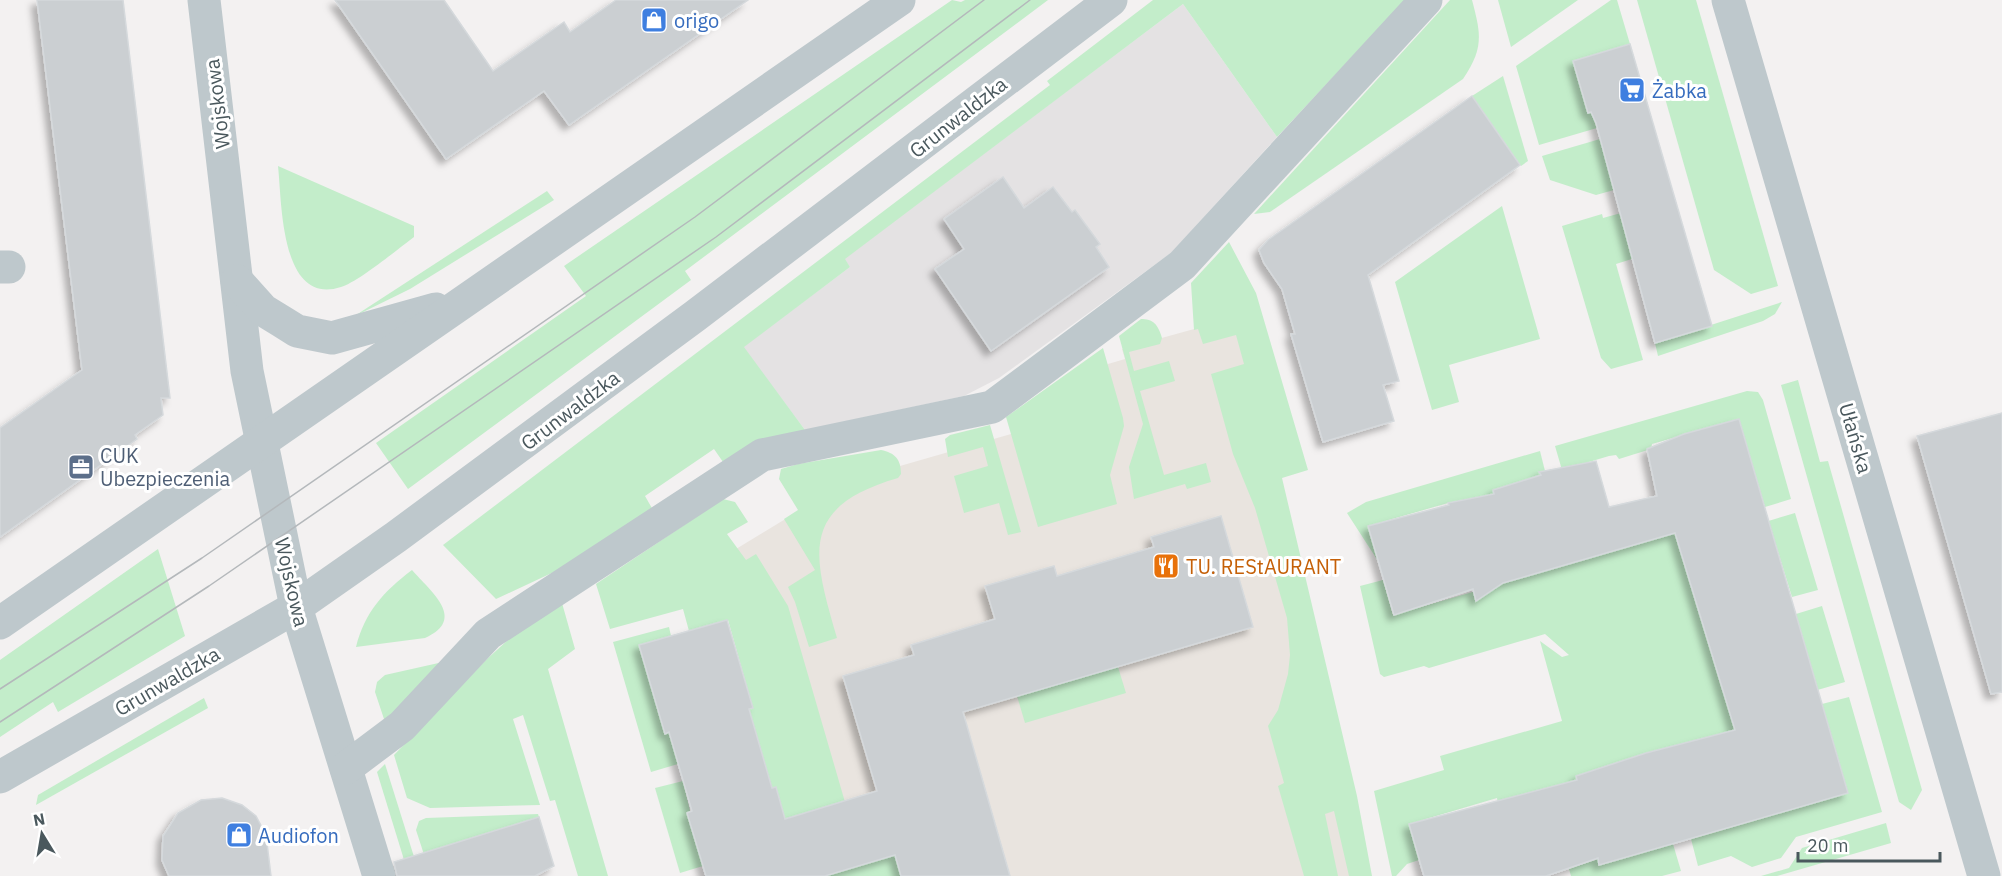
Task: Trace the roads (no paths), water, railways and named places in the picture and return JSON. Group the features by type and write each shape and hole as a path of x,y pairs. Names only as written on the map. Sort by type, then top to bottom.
{"street":[{"name":"Wojskowa","path":"204,0 247,371 263,439 296,607 378,876"},
{"path":"0,623 459,302 898,0"},
{"name":"Grunwaldzka","path":"0,777 296,607 538,434 1111,0"},
{"path":"346,768 402,726 488,634 762,455 992,407 1182,265 1426,0"},
{"name":"Ułańska","path":"1728,0 1984,876"},
{"path":"237,280 263,310 297,331 332,338 459,302"}],"tram line":[{"path":"0,689 202,558 695,217 984,0"},
{"path":"0,722 209,586 716,237 1030,0"}],"place":[{"name":"origo","path":"654,20"},
{"name":"Żabka","path":"1632,90"},
{"name":"CUK Ubezpieczenia","path":"81,467"},
{"name":"TU. REStAURANT","path":"1166,566"},
{"name":"Audiofon","path":"239,835"}]}
